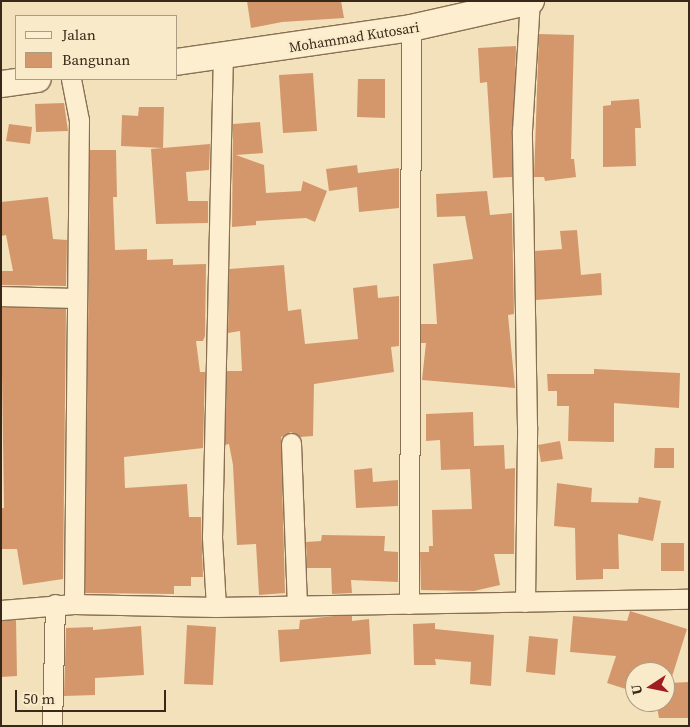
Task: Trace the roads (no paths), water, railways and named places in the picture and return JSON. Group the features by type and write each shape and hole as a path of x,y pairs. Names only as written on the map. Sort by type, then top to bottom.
{"street":[{"name":"Mohammad Kutosari","path":"178,62 223,57 411,28 530,1"},
{"path":"525,602 527,435 522,130 530,1"},
{"path":"409,604 411,28"},
{"path":"216,607 212,537 223,57"},
{"path":"1,84 31,80"},
{"path":"71,80 78,120 75,298 74,604"},
{"path":"1,296 75,298"},
{"path":"291,443 297,605"},
{"path":"1,610 55,604 216,607 689,599"},
{"path":"52,726 55,604"}]}
